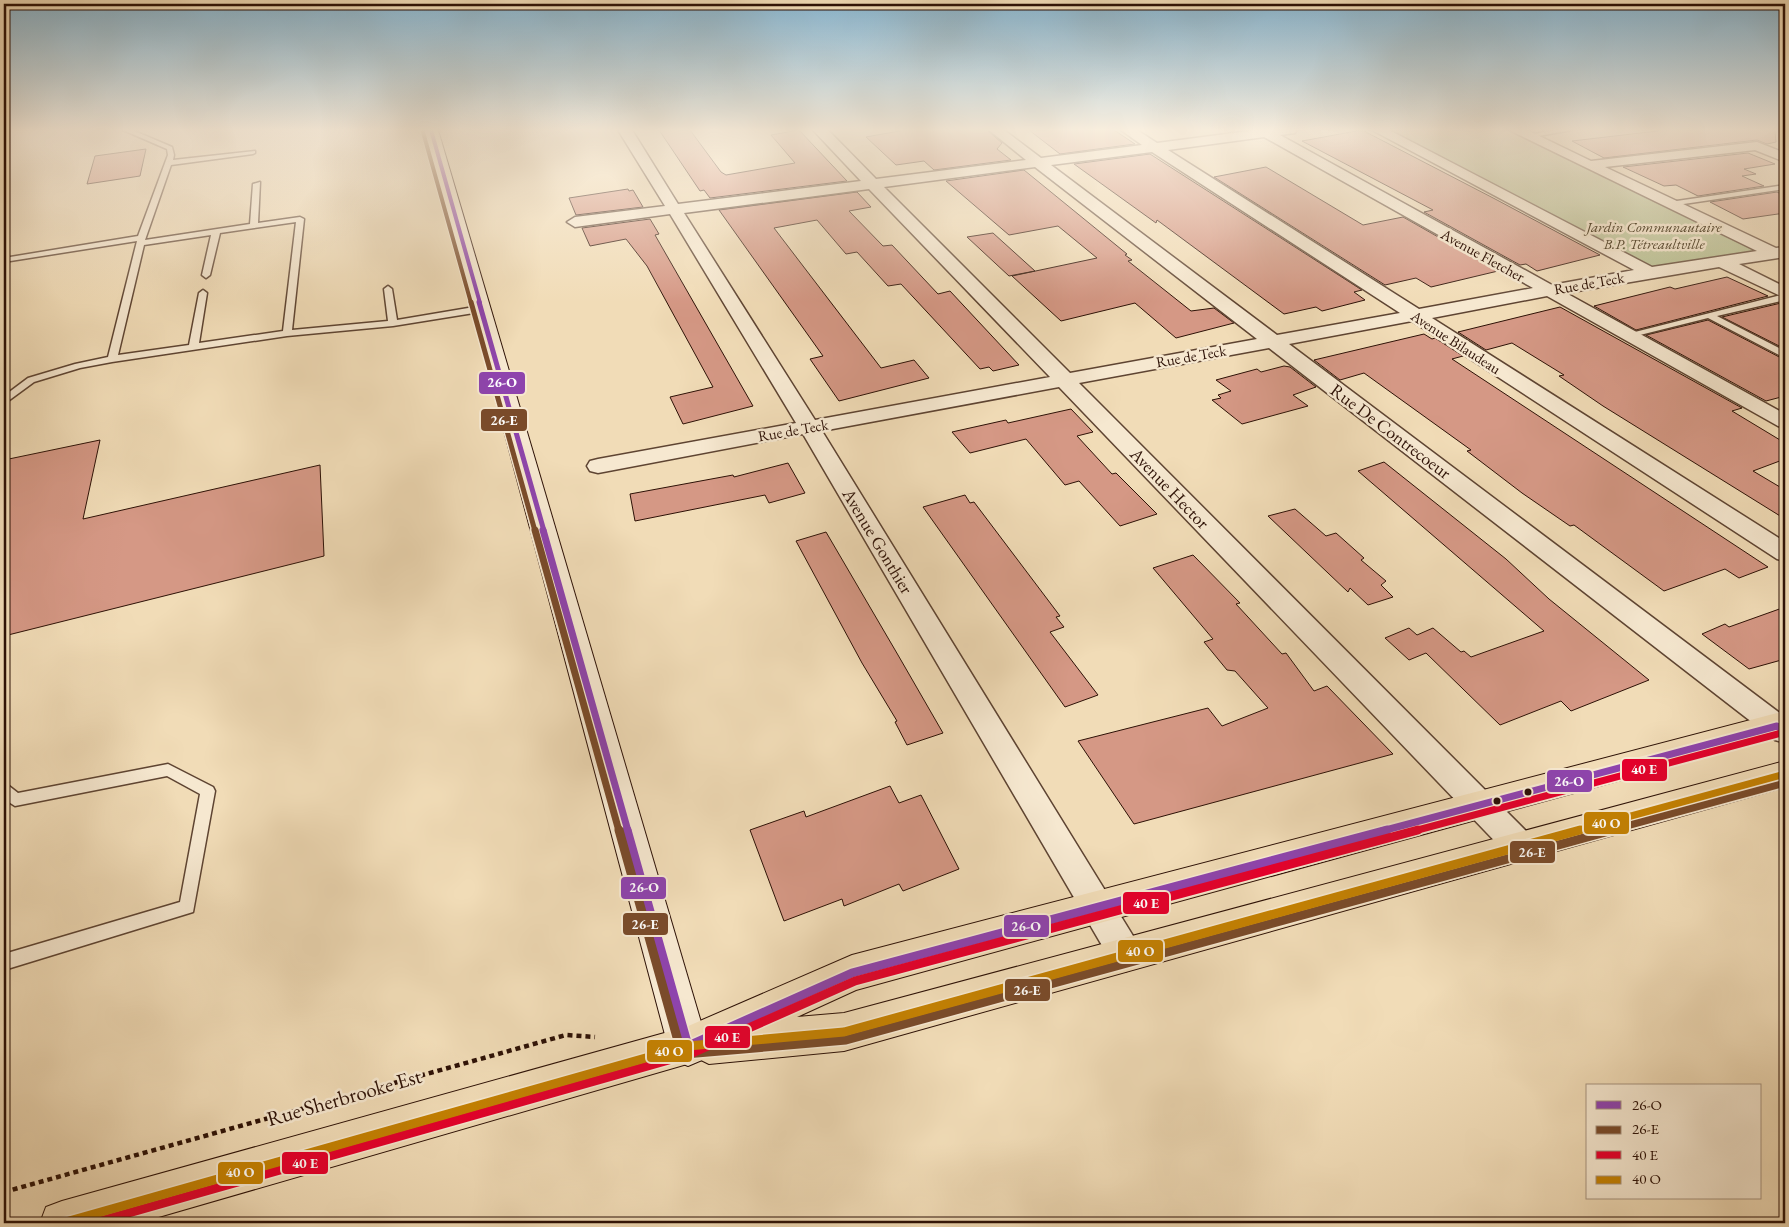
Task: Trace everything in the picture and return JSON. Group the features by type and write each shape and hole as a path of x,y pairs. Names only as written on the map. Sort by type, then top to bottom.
{"main road":[{"path":"62,1223 688,1046 852,973 1782,727"},
{"path":"688,1046 844,1032 1785,774"}],"street":[{"path":"446,187 688,1046"},
{"name":"Avenue Gonthier","path":"662,187 809,427 1099,907 1126,955"},
{"path":"575,222 854,187"},
{"name":"Avenue Hector","path":"875,187 1520,846"},
{"name":"Rue De Contrecoeur","path":"1072,187 1782,727"},
{"name":"Avenue Bilaudeau","path":"1217,187 1785,552"},
{"name":"Avenue Fletcher","path":"1363,187 1785,422"},
{"path":"1488,187 1650,272"},
{"path":"1635,187 1779,252"},
{"name":"Rue de Teck","path":"598,466 1547,290 1779,252"},
{"path":"1720,261 1785,293"}],"lane":[{"path":"112,359 141,240 160,187"},
{"path":"254,226 257,187"},
{"path":"1670,204 1783,187"},
{"path":"4,260 300,219 286,333"},
{"path":"206,275 216,232"},
{"path":"388,289 394,323"},
{"path":"194,346 203,294"},
{"path":"1628,335 1785,297"},
{"path":"4,401 31,380 78,366 112,359 286,333 394,323 480,309"},
{"path":"1710,316 1785,355"},
{"path":"4,790 15,800 168,770 208,791 187,907 4,962"}],"path":[{"name":"Rue Sherbrooke Est","path":"4,1192 566,1035 603,1038"}],"green space":[{"name":"Jardin Communautaire B.P. Tétreaultville","path":"1488,187 1636,187 1773,253 1650,272"}],"building":[{"path":"697,187 797,187 710,198 704,190 700,191"},
{"path":"953,187 1045,187 1127,254 1125,255 1132,260 1128,261 1191,311 1214,308 1234,323 1176,338 1135,303 1061,321 1012,276 1097,258 1058,226 1009,235"},
{"path":"1106,187 1202,187 1362,290 1354,292 1365,300 1322,311 1316,307 1284,314 1157,220 1156,223"},
{"path":"1230,187 1300,187 1363,225 1403,217 1498,271 1431,287 1416,278 1385,285"},
{"path":"1390,187 1472,187 1600,255 1537,271 1526,264 1520,265 1424,212 1433,210"},
{"path":"1681,187 1756,187 1698,196"},
{"path":"628,189 629,191 633,190 643,207 576,215 569,198"},
{"path":"857,192 871,207 849,211 883,246 892,245 938,294 950,291 1019,365 993,371 989,367 980,369 901,284 888,286 857,252 846,254 817,220 774,228 881,368 914,360 929,378 839,401 810,359 823,356 719,210"},
{"path":"1777,192 1785,196 1785,213 1743,219 1710,202"},
{"path":"650,219 659,234 655,235 753,406 683,424 670,397 713,387 647,266 626,239 590,246 582,228"},
{"path":"993,233 1035,271 1009,276 967,237"},
{"path":"1727,277 1768,296 1636,330 1594,306 1670,287 1675,289"},
{"path":"1781,303 1785,305 1785,349 1722,317"},
{"path":"1560,307 1742,408 1732,411 1785,443 1785,459 1753,471 1785,490 1785,519 1603,406 1559,376 1564,375 1512,343 1486,350 1458,332"},
{"path":"1708,320 1785,360 1785,396 1766,401 1646,335"},
{"path":"1424,334 1432,339 1435,338 1463,356 1452,359 1768,567 1739,578 1725,569 1664,591 1574,525 1570,526 1522,493 1467,451 1471,450 1364,373 1340,380 1314,360"},
{"path":"1284,366 1290,367 1316,387 1293,395 1308,406 1242,424 1212,400 1221,398 1218,395 1231,391 1216,380 1257,369 1261,372"},
{"path":"1071,409 1093,432 1077,436 1112,474 1116,473 1157,514 1120,526 1079,481 1065,485 1026,439 970,453 952,432 1006,420 1008,423"},
{"path":"100,440 83,519 320,465 324,556 4,636 4,460"},
{"path":"1384,462 1506,559 1549,599 1649,680 1571,711 1561,701 1500,725 1426,653 1409,660 1385,638 1409,628 1417,635 1433,628 1461,652 1464,651 1471,657 1544,631 1358,471"},
{"path":"788,463 805,493 769,503 765,495 635,521 630,494 733,475 734,477"},
{"path":"965,495 970,503 974,502 1060,616 1056,617 1064,627 1050,632 1098,695 1065,707 923,507"},
{"path":"1295,509 1326,536 1336,533 1364,558 1361,560 1386,581 1381,585 1393,597 1368,605 1350,588 1348,592 1268,516"},
{"path":"826,532 943,733 907,745 895,722 897,721 862,663 796,541"},
{"path":"1193,555 1240,603 1236,604 1282,654 1286,653 1314,691 1327,686 1393,754 1134,824 1078,741 1208,708 1222,726 1268,708 1235,671 1227,670 1204,642 1213,639 1153,568"},
{"path":"1785,607 1785,659 1749,669 1702,634 1725,624 1729,627"},
{"path":"890,786 899,803 921,795 959,869 903,891 899,884 844,906 842,899 784,921 750,830 804,811 806,817"}],"transit line":[{"name":"26-E","path":"439,187 680,1048 685,1054 846,1040 1785,783"},
{"name":"26-O","path":"447,187 688,1046 852,973 1777,726 1785,732"},
{"path":"93,1223 690,1054 855,981 1785,732"},
{"path":"62,1223 688,1046 844,1032 1785,774"}]}
